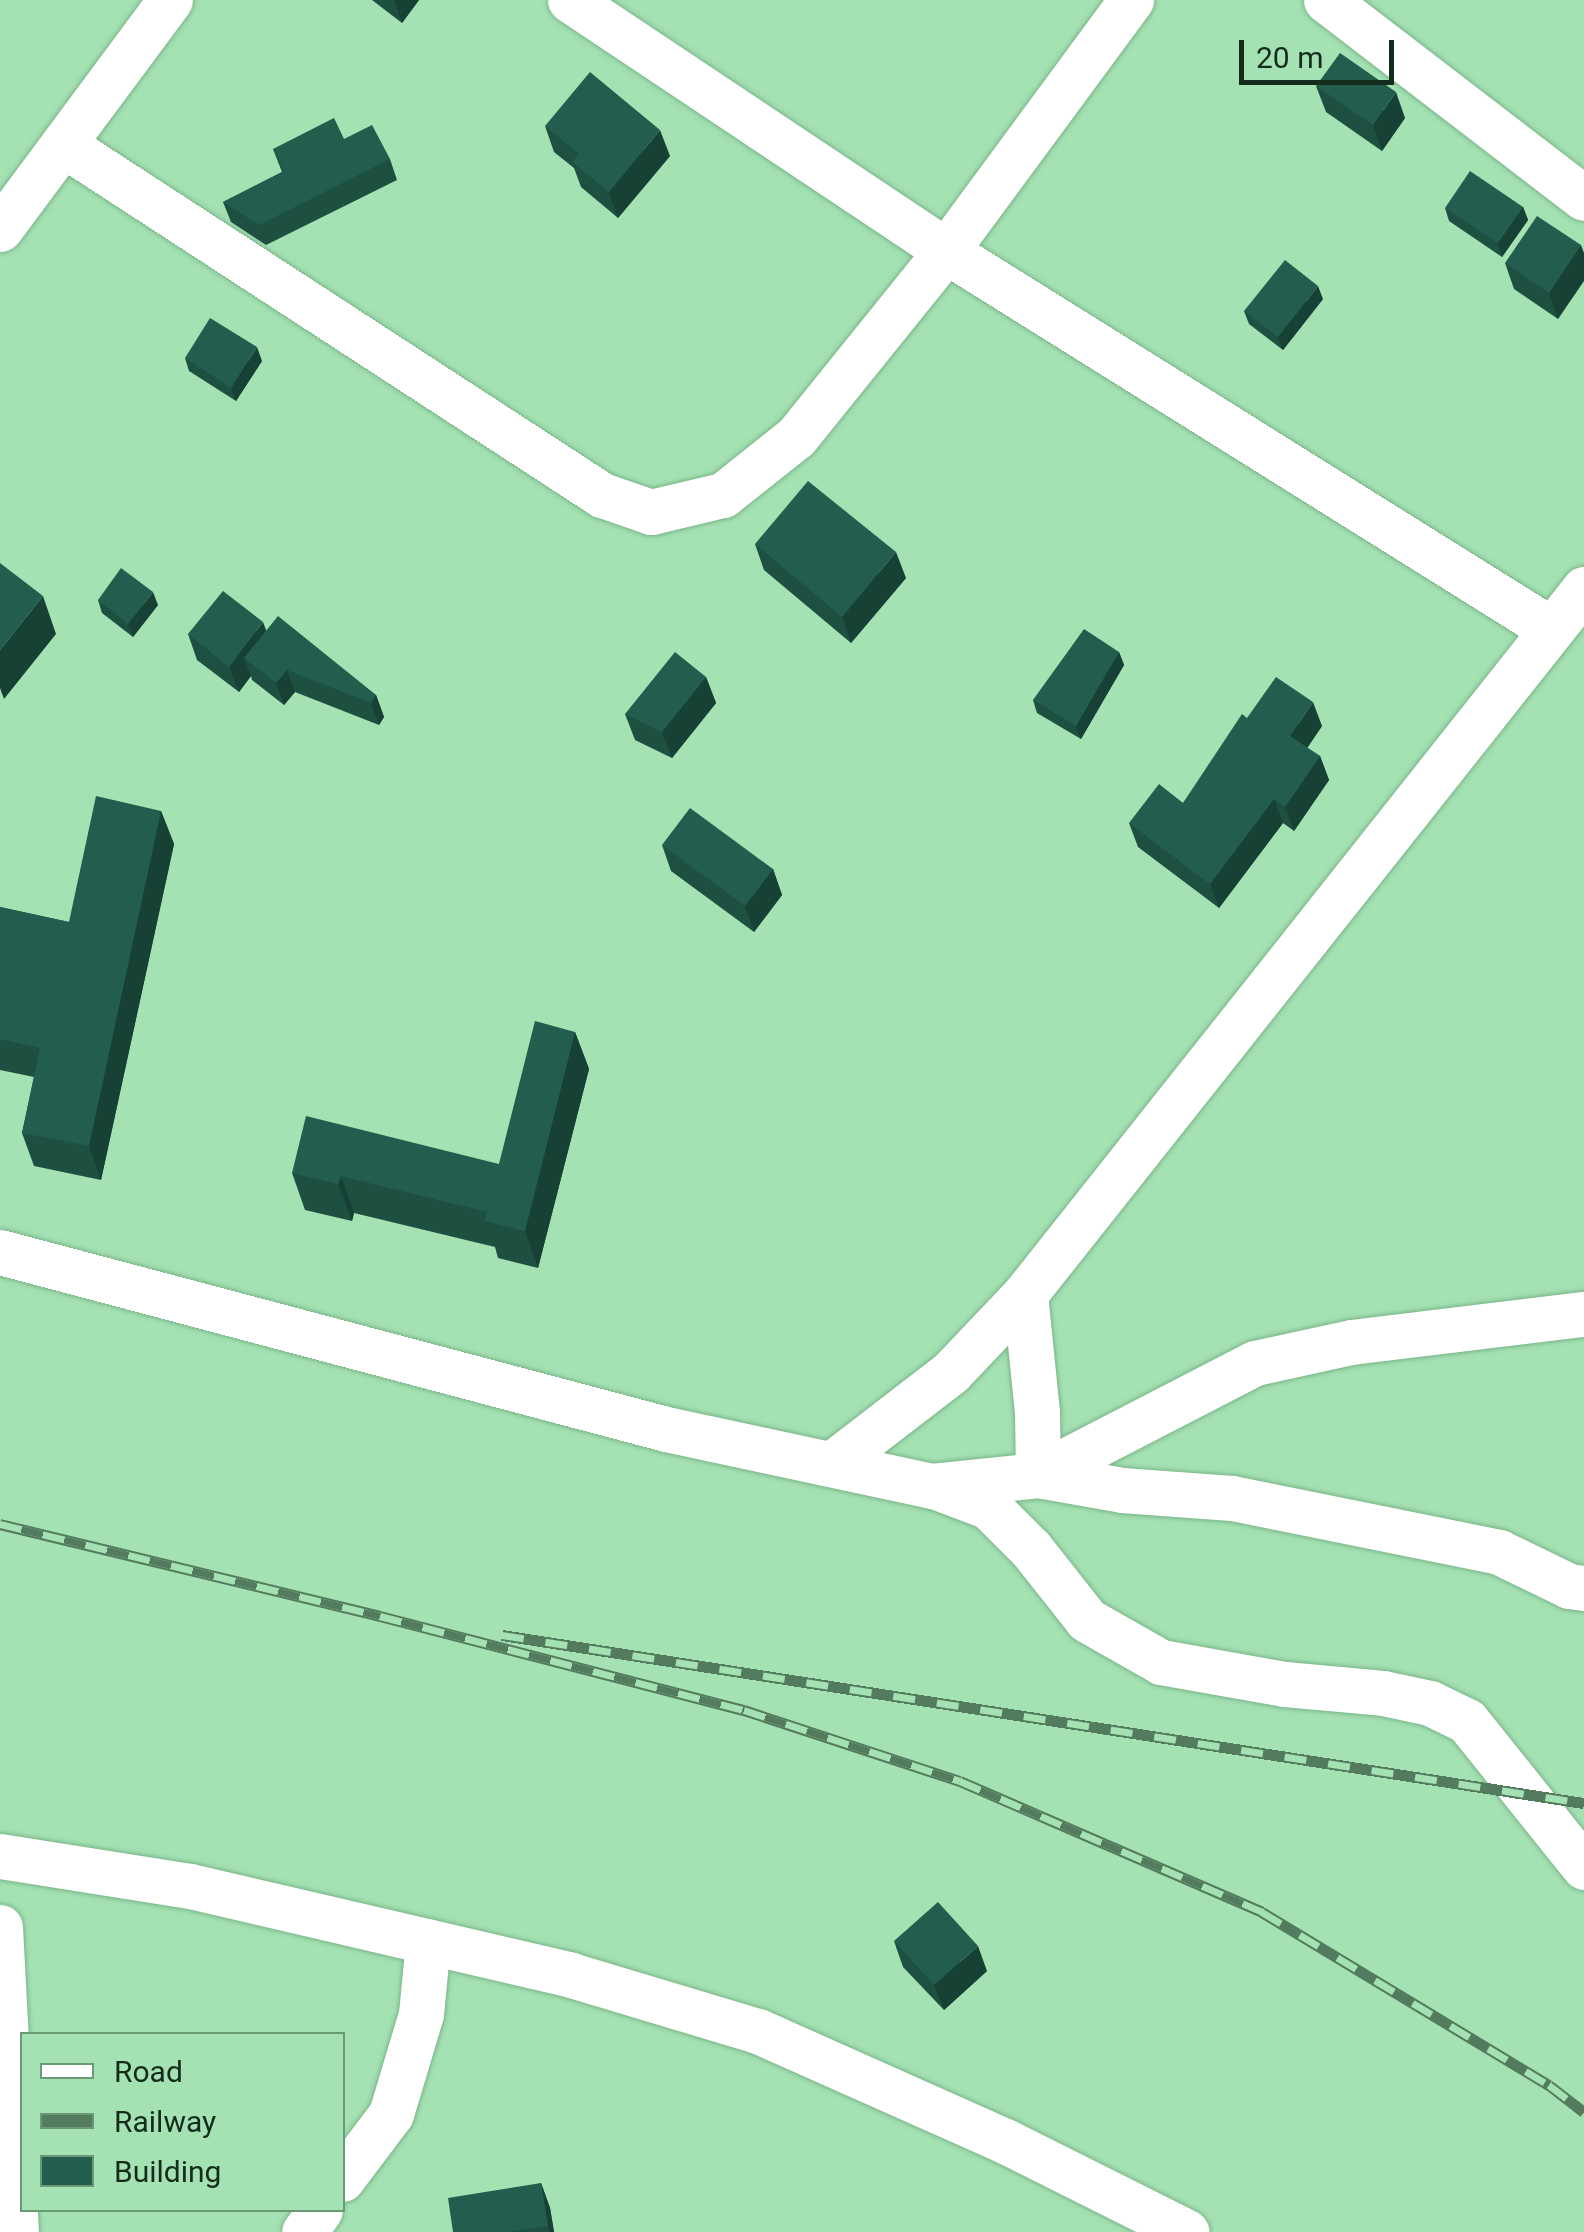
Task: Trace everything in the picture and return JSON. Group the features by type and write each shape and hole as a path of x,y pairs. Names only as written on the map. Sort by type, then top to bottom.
{"street":[{"path":"0,228 170,0"},
{"path":"570,0 946,250 1549,628"},
{"path":"64,145 602,494 651,512 723,496 796,436 946,250 1131,0"},
{"path":"1326,0 1584,198"},
{"path":"833,1463 951,1372 1025,1294 1549,628 1584,589"},
{"path":"0,1252 666,1429 932,1486 989,1507 1031,1549 1087,1620 1161,1662 1284,1684 1383,1693 1430,1704 1467,1721 1584,1867"},
{"path":"1025,1294 1037,1412 1038,1475"},
{"path":"1038,1475 1255,1363 1351,1342 1584,1314"},
{"path":"932,1486 1038,1475 1122,1490 1232,1498 1498,1552 1569,1586 1584,1588"},
{"path":"0,1856 190,1886 572,1975 758,2031 1005,2141 1187,2232"},
{"path":"0,1928 14,2219 51,2232"},
{"path":"345,2176 391,2114 421,2014 428,1942"}],"building":[{"path":"1340,53 1396,92 1373,125 1316,86"},
{"path":"590,72 660,130 609,192 572,162 579,154 545,126"},
{"path":"334,118 344,139 372,125 390,159 259,225 223,202 284,171 273,149"},
{"path":"1470,171 1523,207 1498,243 1445,208"},
{"path":"1537,216 1581,245 1549,293 1505,263"},
{"path":"1285,260 1318,286 1278,337 1244,311"},
{"path":"210,318 257,347 231,388 185,358"},
{"path":"808,481 896,552 842,617 755,544"},
{"path":"0,563 43,596 0,650"},
{"path":"121,568 153,592 128,624 98,600"},
{"path":"223,591 263,622 229,667 188,634"},
{"path":"278,616 376,695 371,703 287,670 276,683 244,658"},
{"path":"1084,629 1119,652 1076,726 1033,700"},
{"path":"675,652 706,677 662,732 625,714"},
{"path":"1276,677 1313,702 1290,736 1320,756 1285,807 1274,799 1210,884 1129,823 1159,784 1183,803 1242,714 1247,718"},
{"path":"96,796 161,811 89,1146 22,1133 40,1048 0,1039 0,907 69,922"},
{"path":"690,808 773,869 745,906 662,845"},
{"path":"535,1021 575,1032 525,1231 485,1221 487,1212 341,1176 338,1184 292,1173 306,1116 499,1164"},
{"path":"938,1902 978,1946 934,1985 894,1941"},
{"path":"541,2183 548,2226 510,2232 453,2232 448,2198"}],"railway":[{"path":"0,1524 744,1710 960,1781 1262,1912 1549,2085 1584,2112"},
{"path":"502,1635 1584,1803"}]}
